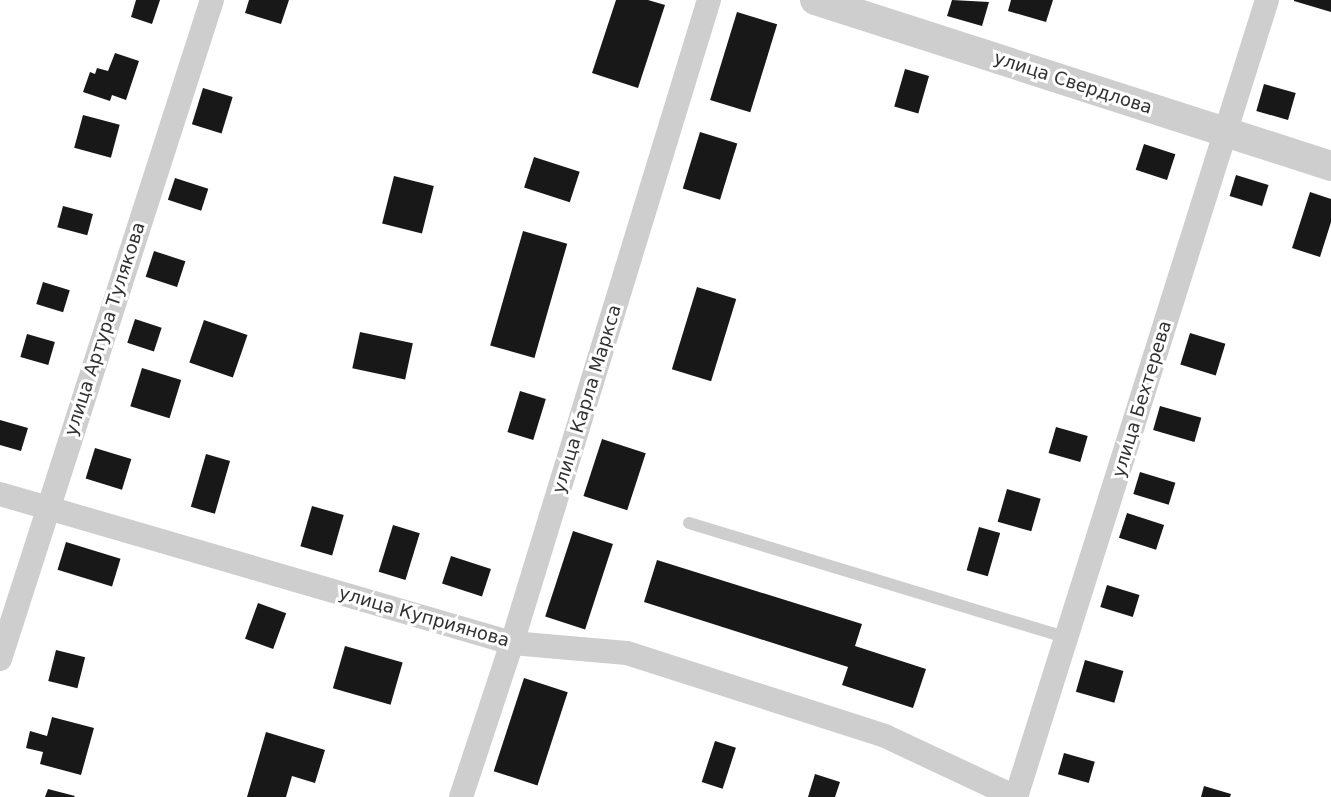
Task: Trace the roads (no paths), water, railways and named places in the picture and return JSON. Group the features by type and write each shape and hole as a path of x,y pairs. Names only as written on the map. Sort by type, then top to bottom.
{"street":[{"name":"улица Артура Тулякова","path":"0,659 47,507 212,0"},
{"name":"улица Карла Маркса","path":"461,797 512,643 709,0"},
{"name":"улица Свердлова","path":"815,0 1331,166"},
{"name":"улица Бехтерева","path":"1016,797 1267,0"},
{"name":"улица Куприянова","path":"0,494 512,643 627,653 885,736 1016,797"}],"lane":[{"path":"689,523 1067,638"}]}
